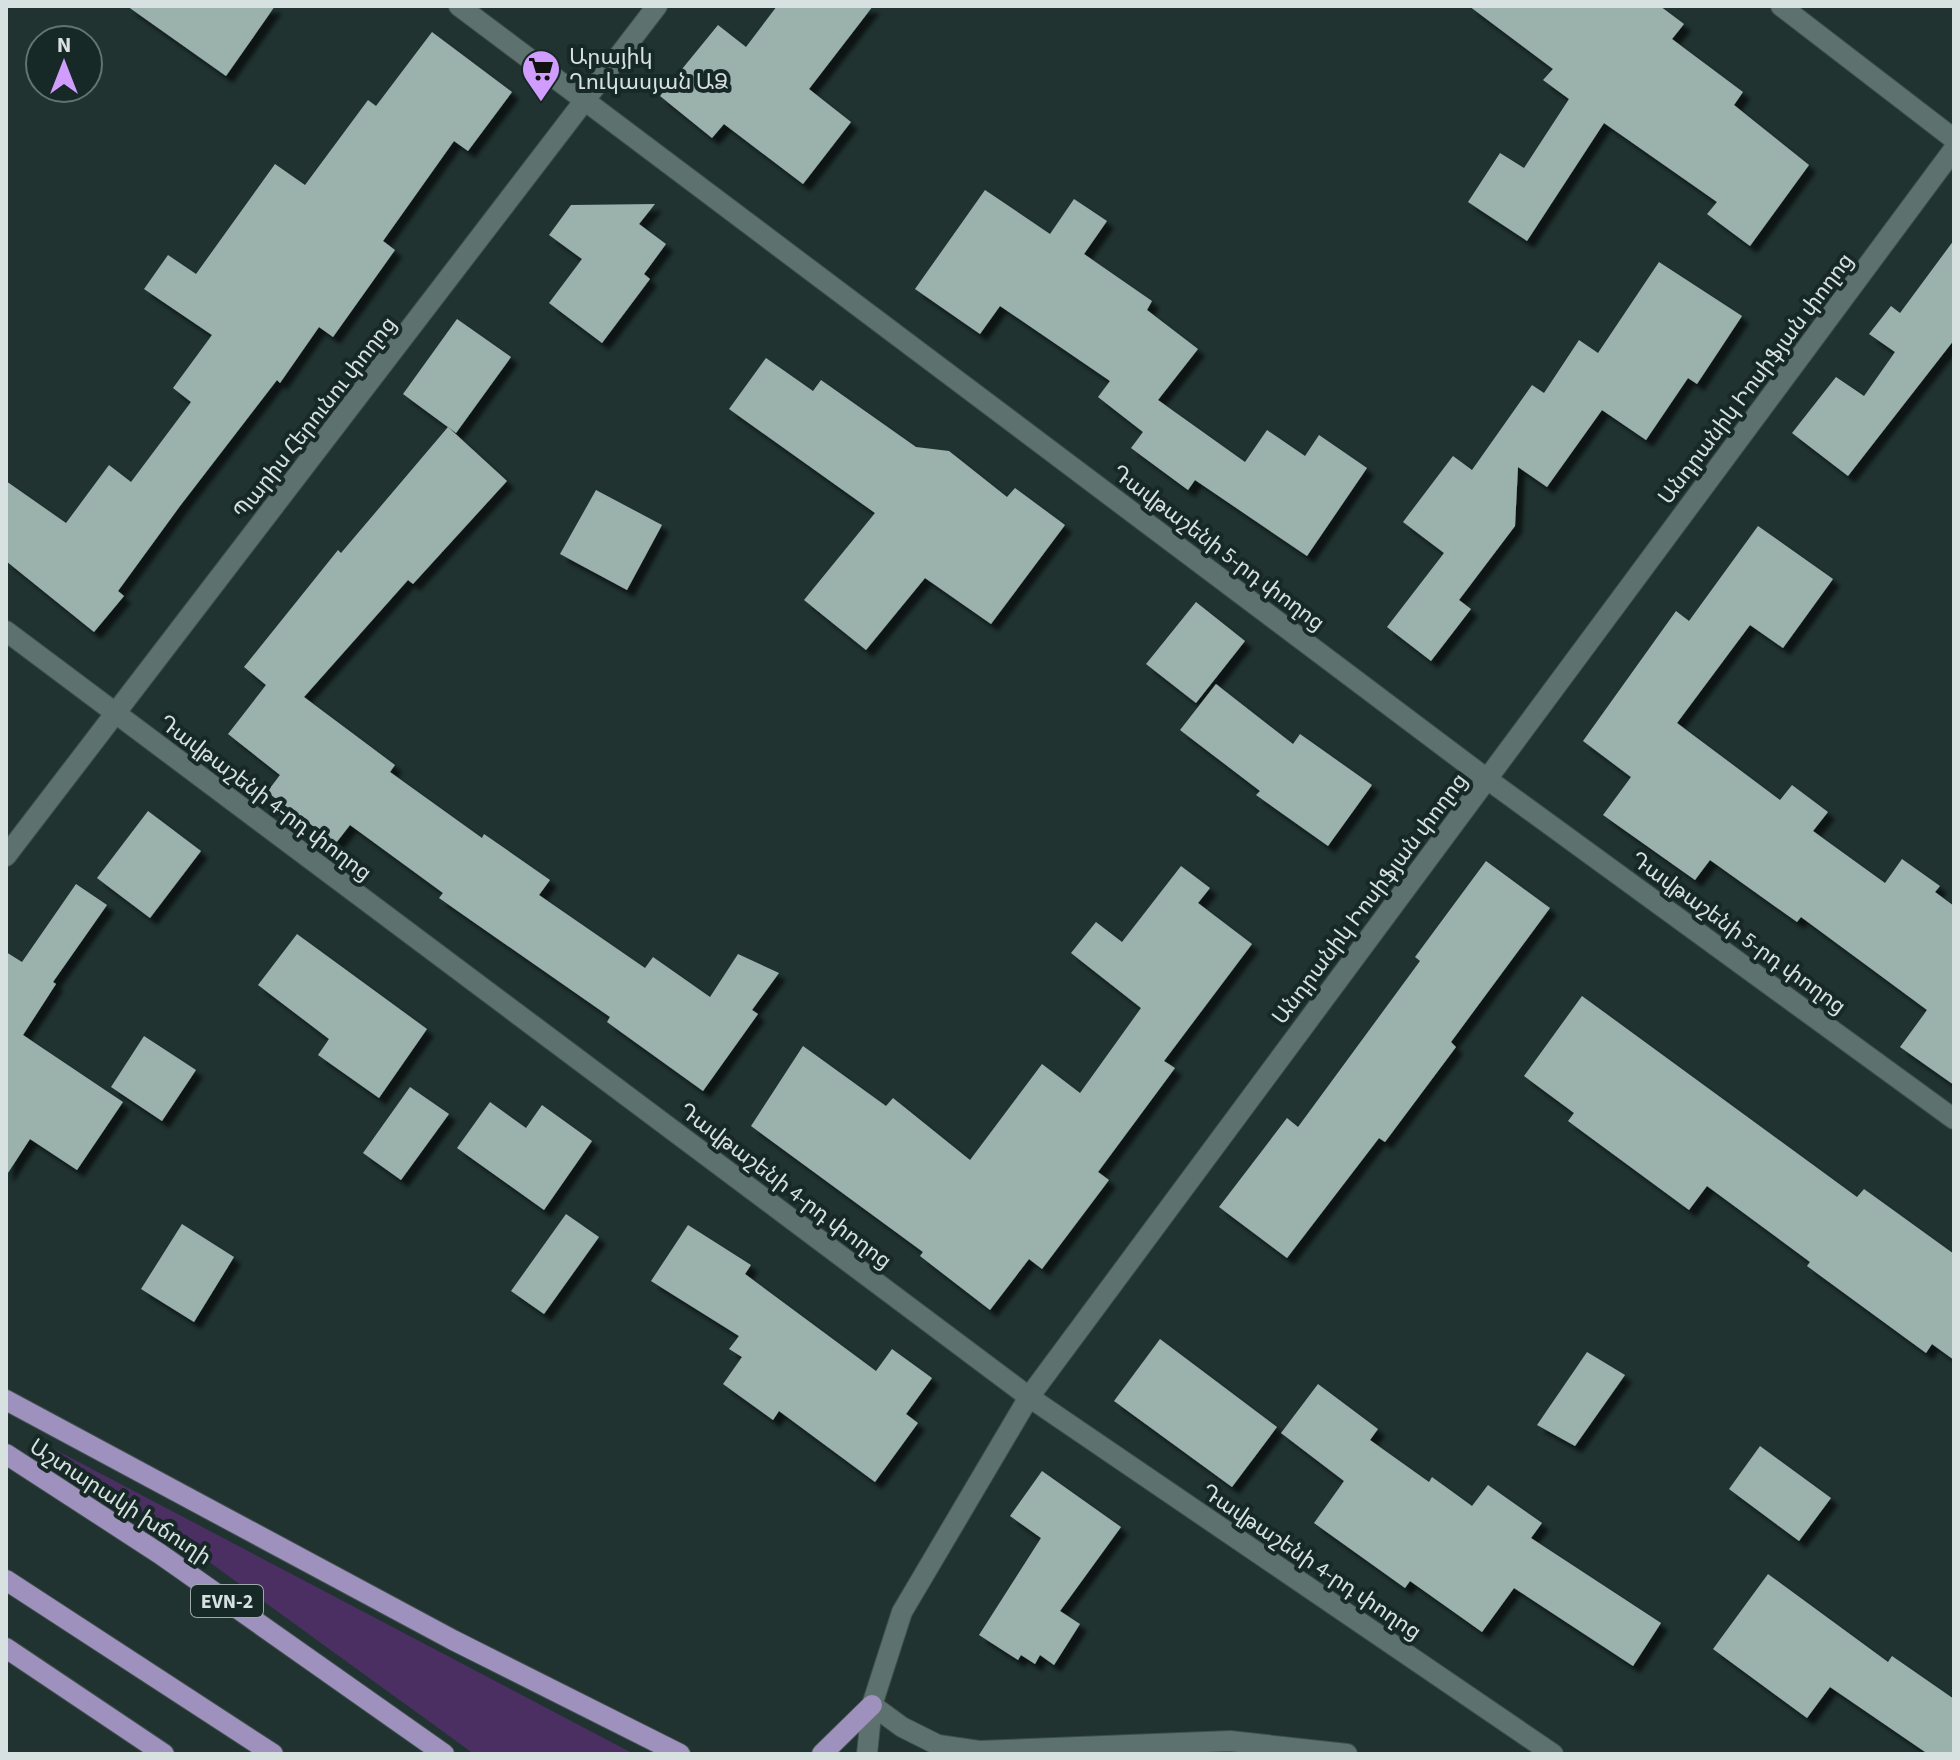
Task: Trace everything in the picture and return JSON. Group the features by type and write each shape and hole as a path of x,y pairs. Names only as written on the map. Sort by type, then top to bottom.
{"main road":[{"path":"6,1400 453,1640 680,1754"},
{"name":"Աշտարակի խճուղի","path":"6,1454 160,1554 444,1754"},
{"path":"6,1580 273,1754"},
{"path":"6,1648 164,1754"},
{"path":"822,1754 872,1705"}],"street":[{"name":"Դավթաշենի 5-րդ փողոց","path":"459,6 1487,779 1954,1119"},
{"name":"Պարիս Հերունու փողոց","path":"6,856 657,6"},
{"path":"1781,6 1954,139"},
{"name":"Անդրանիկ Իոսիֆյան փողոց","path":"867,1754 872,1705 902,1612 1029,1397 1954,149"},
{"name":"Դավթաշենի 4-րդ փողոց","path":"6,631 1029,1397 1553,1754"},
{"path":"872,1705 902,1727 938,1745 979,1751 1230,1741 1347,1754"}],"shaded area":[{"path":"52,1448 634,1754 474,1754"}],"building":[{"path":"127,6 275,6 226,76"},
{"path":"777,6 873,6 809,89 851,122 803,184 724,124 712,138 660,96 718,25 746,47"},
{"path":"1469,6 1660,6 1684,24 1672,39 1743,92 1734,105 1809,165 1750,246 1707,214 1717,202 1604,123 1527,241 1468,202 1500,153 1524,168 1569,99 1543,80 1553,69"},
{"path":"432,32 512,92 468,151 454,141 383,241 395,250 333,337 319,327 280,383 277,380 180,506 118,591 124,596 94,632 6,561 6,481 66,523 109,465 131,482 191,402 173,388 212,335 144,289 168,255 196,274 275,164 305,185 368,100 376,106"},
{"path":"985,190 1050,234 1074,199 1107,221 1084,254 1152,301 1147,310 1198,349 1158,400 1245,462 1267,430 1305,456 1319,435 1367,468 1307,556 1195,480 1188,490 1131,448 1143,432 1098,397 1110,381 1000,306 980,334 915,289"},
{"path":"655,204 639,224 666,244 644,274 650,279 602,343 549,303 582,259 549,235 571,205"},
{"path":"1954,240 1954,340 1848,476 1792,433 1836,377 1864,396 1895,352 1869,334 1891,306 1900,313"},
{"path":"1659,262 1742,316 1697,384 1688,378 1646,440 1602,410 1547,487 1518,467 1515,526 1459,600 1471,609 1431,661 1387,627 1444,553 1403,522 1453,456 1472,470 1532,385 1544,393 1579,340 1598,353"},
{"path":"457,319 511,357 456,433 403,394"},
{"path":"766,358 813,391 821,380 916,447 949,451 1007,497 1015,488 1065,525 991,624 925,578 866,650 804,600 875,513 729,409"},
{"path":"448,427 507,481 413,584 408,580 304,697 395,765 390,772 482,838 484,834 550,880 539,895 645,968 653,957 710,997 738,954 779,973 752,1010 758,1014 703,1091 607,1022 610,1017 439,898 443,893 350,825 336,843 267,792 280,775 228,734 266,685 244,667 338,550 341,553"},
{"path":"596,490 662,525 627,590 560,554"},
{"path":"1758,526 1833,579 1783,648 1750,625 1677,723 1780,800 1792,785 1828,812 1813,831 1885,883 1902,859 1940,886 1935,892 1954,906 1954,1085 1900,1047 1927,1010 1801,917 1797,922 1710,860 1695,880 1603,815 1631,777 1583,741 1676,611 1689,621"},
{"path":"1196,602 1245,641 1196,703 1146,664"},
{"path":"1216,684 1293,744 1300,734 1372,785 1328,846 1256,795 1260,791 1180,730"},
{"path":"148,811 201,851 150,918 97,878"},
{"path":"1486,861 1550,908 1451,1042 1456,1047 1385,1142 1379,1138 1287,1258 1219,1207 1287,1118 1298,1127 1420,961 1415,957"},
{"path":"1181,866 1210,888 1198,903 1252,944 1164,1061 1175,1068 1098,1172 1109,1180 1042,1269 1029,1259 990,1310 920,1256 923,1252 751,1126 803,1046 886,1106 893,1098 970,1160 1042,1064 1080,1093 1141,1008 1071,953 1096,922 1122,942"},
{"path":"76,884 107,905 53,982 56,984 23,1035 123,1102 77,1170 30,1139 6,1176 6,952 22,962"},
{"path":"297,934 427,1029 379,1098 318,1055 329,1039 258,985"},
{"path":"1582,996 1857,1197 1864,1189 1954,1254 1954,1360 1932,1344 1926,1353 1807,1266 1810,1262 1707,1186 1689,1210 1568,1121 1574,1113 1524,1076"},
{"path":"144,1036 196,1070 162,1121 111,1087"},
{"path":"410,1087 449,1114 401,1180 363,1153"},
{"path":"490,1102 526,1128 542,1105 592,1141 544,1210 457,1148"},
{"path":"566,1214 599,1237 544,1314 511,1291"},
{"path":"182,1224 234,1257 194,1322 141,1289"},
{"path":"688,1225 751,1265 745,1274 876,1371 892,1349 932,1378 906,1414 918,1423 875,1482 779,1411 773,1420 723,1384 742,1357 729,1349 739,1336 651,1281"},
{"path":"1160,1339 1277,1427 1232,1487 1114,1401"},
{"path":"1587,1352 1625,1375 1575,1446 1537,1425"},
{"path":"1318,1384 1378,1429 1370,1440 1429,1482 1432,1477 1472,1506 1488,1485 1542,1523 1531,1538 1661,1623 1633,1666 1514,1588 1482,1632 1410,1581 1405,1588 1314,1523 1344,1481 1281,1433"},
{"path":"1760,1446 1831,1498 1799,1541 1729,1489"},
{"path":"1042,1471 1121,1527 1060,1611 1080,1624 1054,1665 1040,1655 1035,1664 1021,1655 1018,1660 979,1635 1041,1538 1010,1516"},
{"path":"1768,1574 1888,1662 1892,1656 1954,1699 1954,1754 1928,1754 1830,1687 1807,1718 1713,1649"}],"place":[{"name":"Արայիկ Ղուկասյան ԱՁ","path":"541,103"}]}
